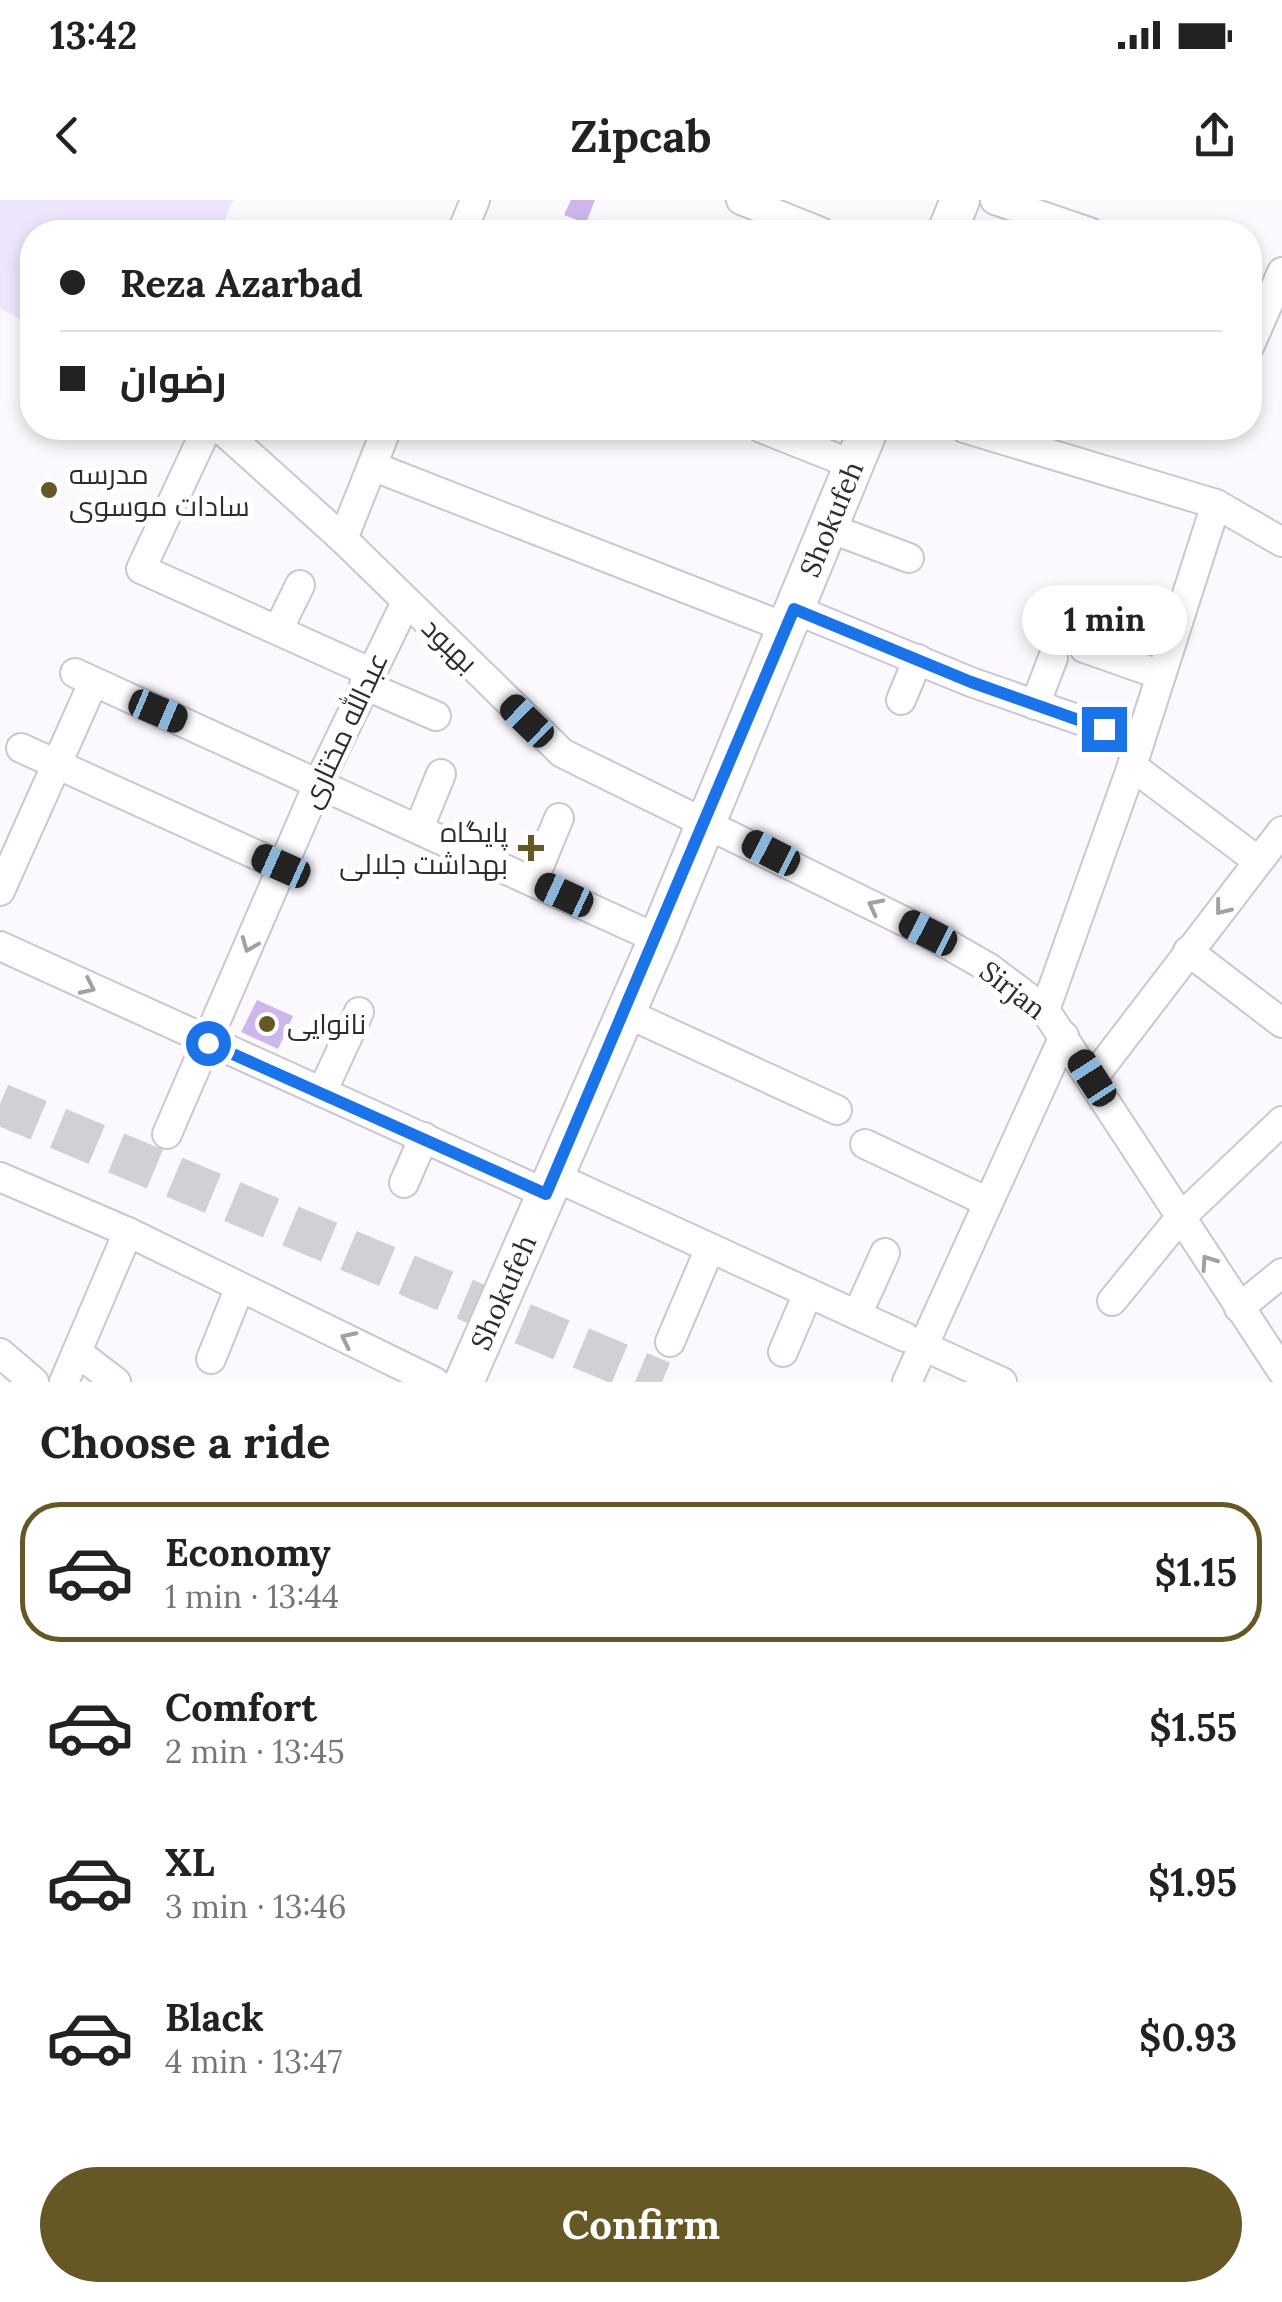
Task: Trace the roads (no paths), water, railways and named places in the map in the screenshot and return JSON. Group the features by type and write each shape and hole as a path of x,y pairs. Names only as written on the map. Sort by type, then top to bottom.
{"main road":[{"name":"Shokufeh","path":"464,1382 658,939 864,440"}],"street":[{"path":"741,200 791,220"},
{"path":"995,200 1054,220"},
{"path":"1262,315 1282,272"},
{"path":"201,440 141,569 278,630 436,716"},
{"name":"بهبود","path":"233,440 343,540 562,753 708,821"},
{"path":"343,540 382,440"},
{"path":"790,440 854,465"},
{"path":"1004,440 1216,504 1282,542"},
{"path":"372,466 918,660 1034,706 1136,753 1258,861"},
{"path":"1045,1010 1136,753 1216,504"},
{"path":"829,528 909,558"},
{"path":"278,630 300,585"},
{"name":"عبدالله مختاری","path":"167,1134 281,866 406,602"},
{"path":"1084,648 1161,675"},
{"path":"1034,706 1053,658"},
{"path":"902,700 918,660"},
{"path":"0,891 59,767 84,678 658,939"},
{"path":"22,748 281,866"},
{"path":"419,828 440,774"},
{"path":"533,881 560,818"},
{"name":"Sirjan","path":"708,821 928,933 989,968 1045,1010 1280,1368"},
{"path":"1092,1078 1282,831"},
{"path":"0,946 208,1043 424,1137 710,1248 1002,1382"},
{"path":"1188,951 1282,1023"},
{"path":"322,1092 359,1012"},
{"path":"626,1013 837,1110"},
{"path":"907,1382 914,1342 988,1202 1064,1036"},
{"path":"1112,1301 1179,1219 1282,1121"},
{"path":"404,1182 424,1137"},
{"path":"865,1144 988,1202"},
{"path":"0,1176 128,1232 435,1382"},
{"path":"64,1382 128,1232"},
{"path":"670,1342 710,1248"},
{"path":"857,1315 885,1253"},
{"path":"1239,1308 1282,1273"},
{"path":"211,1359 240,1287"},
{"path":"784,1352 808,1293"},
{"path":"77,1352 116,1382"},
{"path":"0,1354 34,1382"},
{"path":"1256,1382 1280,1368"}],"tunnel":[{"path":"0,1104 662,1382"}],"place":[{"name":"مدرسه سادات موسوی","path":"49,490"},
{"name":"پایگاه بهداشت جلالی","path":"531,848"},
{"name":"نانوایی","path":"267,1024"}]}
